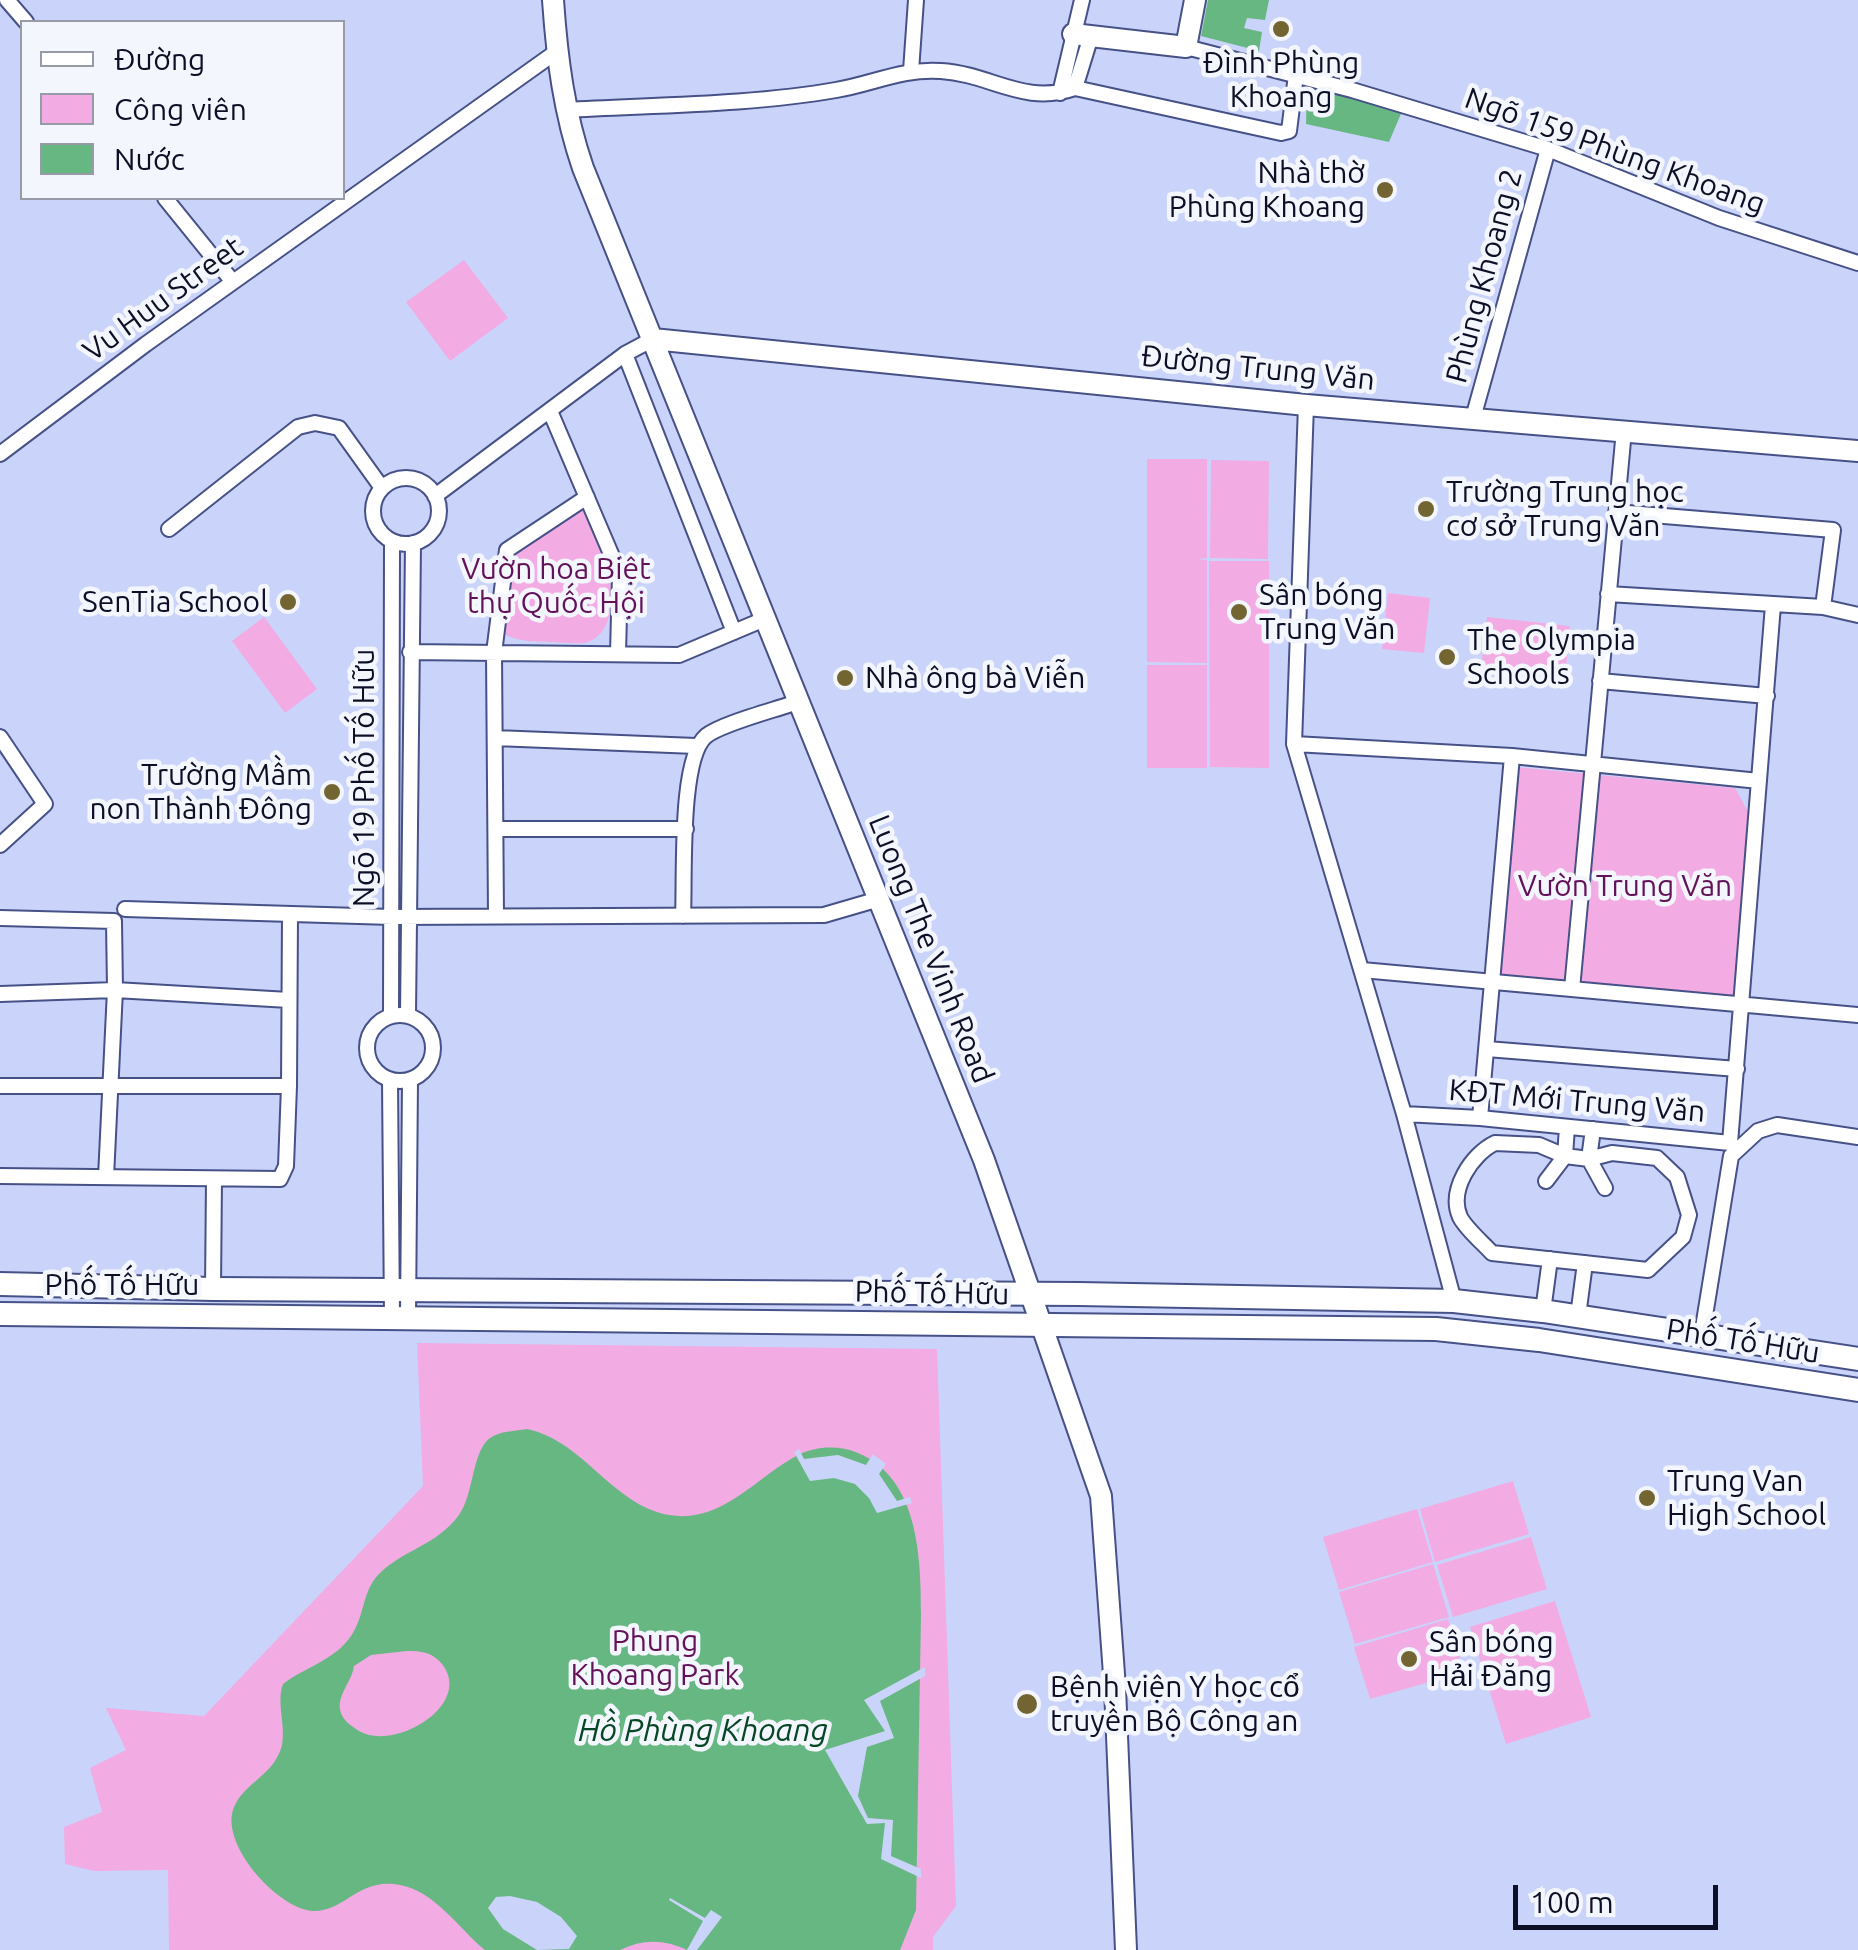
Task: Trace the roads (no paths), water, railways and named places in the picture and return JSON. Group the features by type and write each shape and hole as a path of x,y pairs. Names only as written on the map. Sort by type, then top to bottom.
{"main road":[{"name":"Phố Tố Hữu","path":"0,1284 1454,1301 1706,1334 1858,1359"},
{"name":"Phố Tố Hữu","path":"0,1314 1436,1329 1526,1338 1858,1390"},
{"path":"1702,1364 1706,1334"}],"street":[{"path":"7,0 24,20"},
{"name":"Luong The Vinh Road","path":"553,0 556,52 566,110 583,168 984,1160 1101,1496 1126,1950"},
{"path":"911,71 916,0"},
{"path":"1075,88 1082,0"},
{"path":"1082,35 1186,46 1195,0"},
{"path":"1060,93 1082,35"},
{"name":"Ngõ 159 Phùng Khoang","path":"1186,46 1548,149 1719,218 1858,263"},
{"name":"Vu Huu Street","path":"0,454 556,52"},
{"path":"566,110 837,90 911,71 943,70 978,77 1025,94 1060,93 1075,88 1282,133 1289,131 1296,75"},
{"name":"Phùng Khoang 2","path":"1474,418 1548,149"},
{"path":"167,200 233,282"},
{"path":"435,496 625,354 653,338"},
{"name":"Đường Trung Văn","path":"653,338 1306,405 1858,451"},
{"path":"625,354 734,632"},
{"path":"1306,405 1294,744 1404,1114 1454,1301"},
{"path":"550,411 620,575 618,654"},
{"path":"169,529 298,427 315,423 340,428 382,488"},
{"path":"1572,989 1624,430"},
{"path":"417,480 435,496 437,522 428,536 413,543 392,541 375,523 372,511 382,488 392,481 417,480"},
{"path":"496,916 494,653 508,550 586,497"},
{"path":"1616,512 1832,530 1823,608"},
{"name":"Ngõ 19 Phố Tố Hữu","path":"392,541 392,1015"},
{"name":"Ngõ 19 Phố Tố Hữu","path":"408,1016 413,543"},
{"path":"1608,594 1823,608 1858,615"},
{"name":"KĐT Mới Trung Văn","path":"1404,1114 1730,1143 1773,605"},
{"path":"410,652 679,655 766,618"},
{"path":"1600,681 1767,696"},
{"path":"683,916 688,775 696,746 710,732 800,701"},
{"path":"0,737 45,804 0,845"},
{"path":"495,738 696,746"},
{"path":"1294,744 1512,756 1759,782"},
{"path":"1480,1118 1512,756"},
{"path":"496,829 686,829"},
{"path":"125,909 392,917 824,916 879,899"},
{"path":"0,1176 280,1178 286,1166 290,915"},
{"path":"0,918 114,921 115,990 106,1178"},
{"path":"1362,970 1858,1015"},
{"path":"0,994 115,990 289,1000"},
{"path":"392,1015 408,1016 426,1027 434,1047 427,1067 410,1080 390,1080 372,1066 366,1048 376,1024 392,1015"},
{"name":"KĐT Mới Trung Văn","path":"1487,1049 1736,1069"},
{"path":"390,1080 400,1318"},
{"path":"400,1291 410,1080"},
{"path":"0,1086 289,1086"},
{"path":"1706,1334 1732,1156 1758,1132 1777,1125 1858,1138"},
{"path":"1546,1182 1565,1156 1567,1127"},
{"path":"1593,1130 1590,1159 1605,1188"},
{"path":"1495,1143 1540,1145 1565,1156 1590,1159 1612,1154 1657,1158 1678,1177 1690,1214 1683,1237 1648,1270 1492,1253 1460,1216 1458,1196 1466,1169 1483,1148 1495,1143"},
{"path":"213,1289 214,1179"},
{"path":"1542,1311 1550,1258"},
{"path":"1578,1316 1585,1263"}],"water":[{"path":"1208,0 1269,0 1265,20 1247,18 1244,28 1262,32 1259,51 1201,36"},
{"path":"1307,82 1403,109 1389,142 1306,124"},
{"name":"Hồ Phùng Khoang","path":"527,1429 565,1446 631,1499 669,1515 706,1513 722,1506 798,1455 820,1448 858,1453 878,1465 893,1481 912,1521 921,1591 916,1910 900,1950 687,1950 653,1942 620,1950 485,1950 435,1903 413,1889 374,1886 335,1906 314,1911 284,1899 254,1871 234,1837 231,1820 240,1797 267,1771 282,1745 283,1684 344,1644 356,1628 369,1588 379,1574 440,1534 459,1515 484,1444 498,1434","holes":["412,1651 430,1655 442,1664 449,1680 439,1709 426,1721 391,1735 374,1736 359,1731 342,1716 340,1709 354,1666 371,1655"]}],"place":[{"name":"Đình Phùng Khoang","path":"1281,29"},
{"name":"Nhà thờ Phùng Khoang","path":"1385,190"},
{"name":"Trường Trung học cơ sở Trung Văn","path":"1426,509"},
{"name":"SenTia School","path":"288,602"},
{"name":"Sân bóng Trung Văn","path":"1239,612"},
{"name":"The Olympia Schools","path":"1447,657"},
{"name":"Nhà ông bà Viễn","path":"845,678"},
{"name":"Trường Mầm non Thành Đông","path":"332,792"},
{"name":"Trung Van High School","path":"1647,1498"},
{"name":"Sân bóng Hải Đăng","path":"1409,1659"},
{"name":"Bệnh viện Y học cổ truyền Bộ Công an","path":"1027,1704"}],"park label":[{"name":"Vườn hoa Biệt thự Quốc Hội","path":"556,586"},
{"name":"Vườn Trung Văn","path":"1625,886"},
{"name":"Phung Khoang Park","path":"655,1658"}]}
